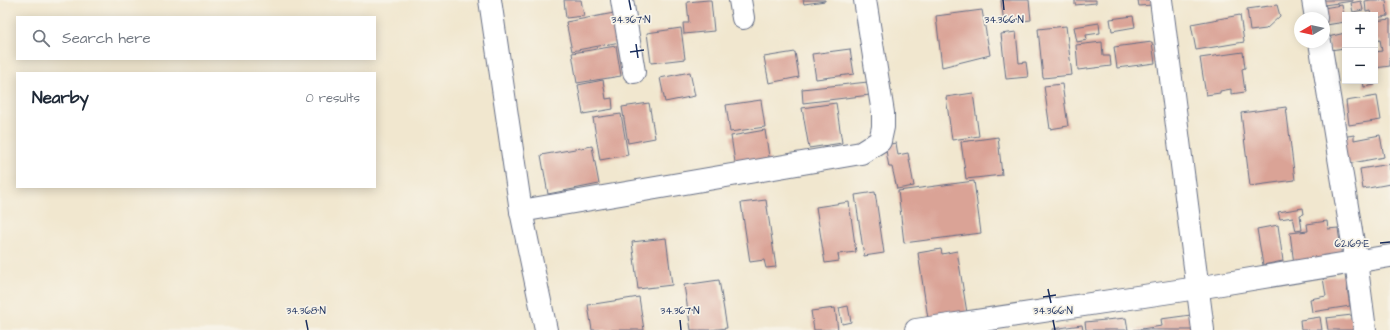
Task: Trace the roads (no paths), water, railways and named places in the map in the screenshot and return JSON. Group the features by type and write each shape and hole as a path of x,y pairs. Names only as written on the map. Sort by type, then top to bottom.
{"street":[{"path":"490,0 521,212 546,330"},
{"path":"622,0 634,72"},
{"path":"521,212 861,153 880,141 883,127 883,113 866,0"},
{"path":"1161,0 1203,330"},
{"path":"1313,0 1315,12"},
{"path":"1321,48 1356,261 1365,330"},
{"path":"916,330 1197,288 1390,256"}]}
